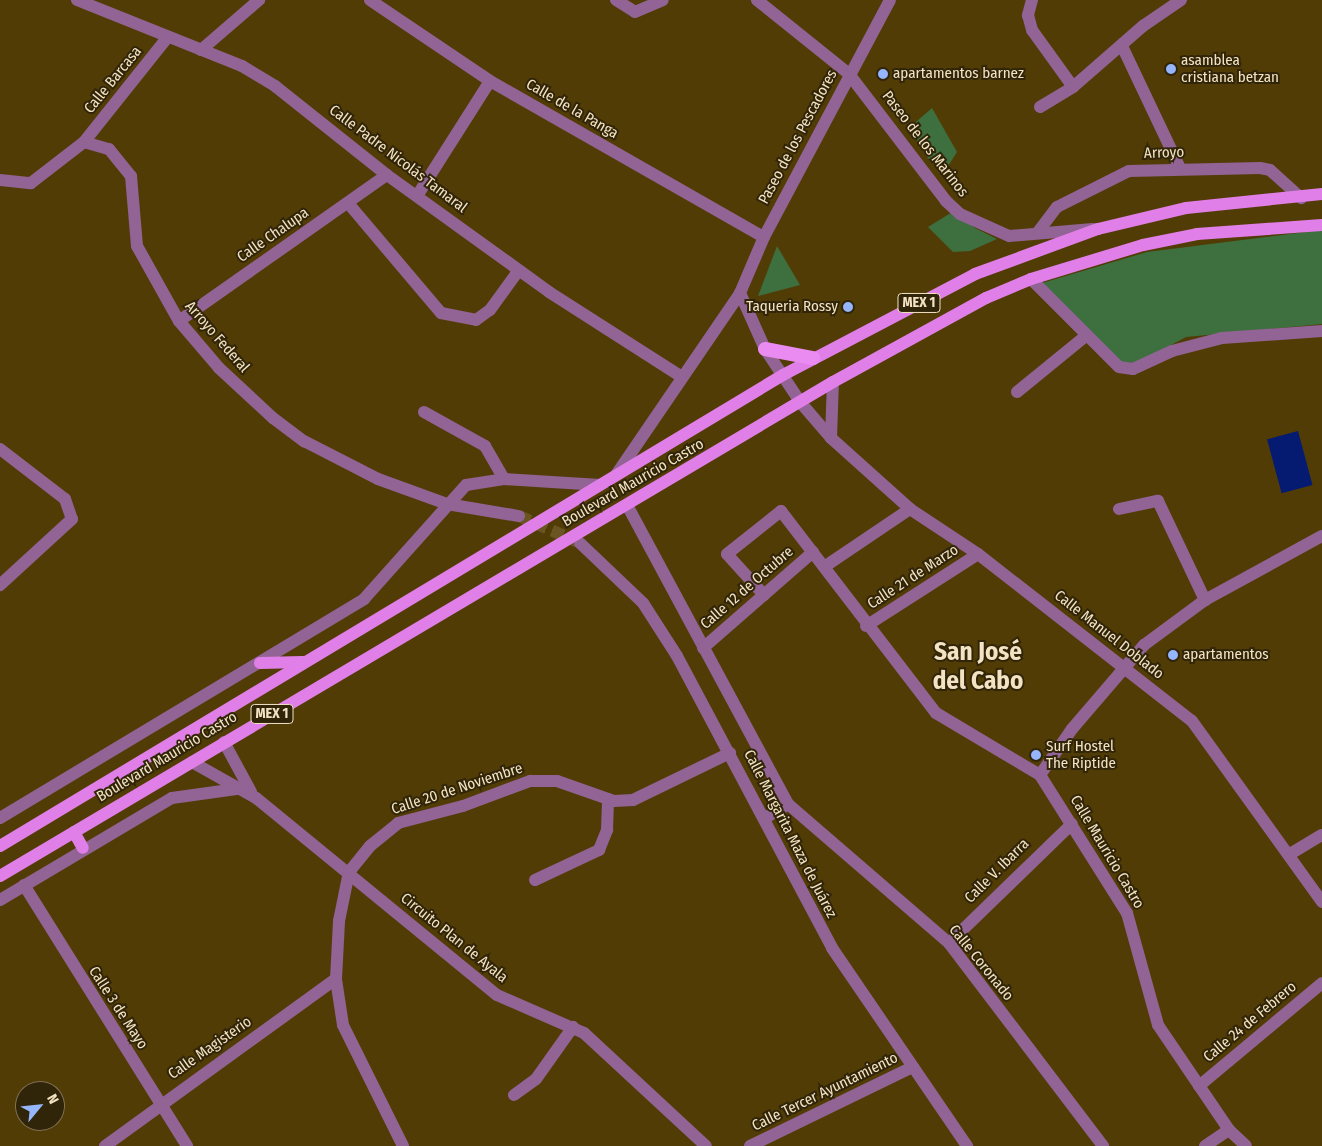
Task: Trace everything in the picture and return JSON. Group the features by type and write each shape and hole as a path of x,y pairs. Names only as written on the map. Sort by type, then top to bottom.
{"highway":[{"path":"765,349 813,358"}],"main road":[{"name":"Boulevard Mauricio Castro","path":"0,846 783,375 975,274 1098,229 1186,208 1300,198 1322,194"},
{"name":"Boulevard Mauricio Castro","path":"0,876 801,403 833,382 986,298 1031,279 1197,234 1322,225"},
{"path":"260,663 305,661"},
{"path":"74,832 83,848"}],"street":[{"name":"Calle Padre Nicolás Tamaral","path":"78,0 167,38 242,66 275,86 387,175 519,270 682,377"},
{"path":"201,50 259,0"},
{"name":"Calle de la Panga","path":"370,0 490,81 764,237"},
{"path":"616,0 635,12 663,0"},
{"name":"Paseo de los Marinos","path":"758,0 849,74 946,201 960,214 1009,236 1038,232 1098,229"},
{"name":"Paseo de los Pescadores","path":"616,475 740,293 764,237 890,0"},
{"path":"1032,0 1028,15 1032,30 1073,87"},
{"path":"1040,107 1073,87 1181,0"},
{"name":"Calle Barcasa","path":"84,142 167,38"},
{"path":"1122,46 1180,168"},
{"path":"417,196 490,81"},
{"path":"0,180 31,183 84,142"},
{"name":"Arroyo Federal","path":"84,142 109,149 131,176 137,246 178,321 219,368 304,442 378,479 447,504 518,516"},
{"name":"Arroyo","path":"1038,232 1057,206 1120,174 1180,168 1270,170 1300,198"},
{"name":"Calle Chalupa","path":"178,321 387,175"},
{"path":"348,203 441,313 476,320 490,310 519,270"},
{"path":"1031,279 1120,367 1133,369 1201,342 1322,331"},
{"path":"740,293 765,349 801,403"},
{"path":"1017,392 1087,335"},
{"path":"831,438 833,382"},
{"name":"Calle Manuel Doblado","path":"801,403 831,438 910,508 978,554 1124,665 1201,731 1290,854 1322,902"},
{"path":"424,412 485,446 504,479"},
{"path":"0,449 65,499 72,519 0,585"},
{"path":"0,818 364,599 401,562 447,504 466,485 504,479 600,485"},
{"path":"1119,509 1158,501 1205,600"},
{"name":"Calle Margarita Maza de Juárez","path":"627,505 788,804"},
{"path":"824,568 910,508"},
{"name":"Calle Mauricio Castro","path":"764,595 728,554 781,511 866,626 936,713 1040,774 1127,913 1152,1013 1229,1130 1246,1146"},
{"path":"1040,774 1124,665 1205,600 1322,536"},
{"name":"Calle Margarita Maza de Juárez","path":"580,543 644,603 730,753 832,948 967,1146"},
{"name":"Calle 12 de Octubre","path":"703,648 813,552"},
{"name":"Calle 21 de Marzo","path":"866,626 978,554"},
{"name":"Circuito Plan de Ayala","path":"224,742 241,779 256,798"},
{"name":"Calle 20 de Noviembre","path":"349,872 384,831 398,823 463,806 530,781 557,781 608,799 633,800 660,790 730,753"},
{"name":"Circuito Plan de Ayala","path":"192,762 256,798 349,872 497,995 573,1027 706,1146"},
{"path":"0,900 83,848 172,798 197,791 241,789"},
{"path":"535,880 599,850 607,830 608,799"},
{"path":"765,818 788,804"},
{"name":"Calle Coronado","path":"788,804 948,943 1102,1146"},
{"name":"Calle V. Ibarra","path":"948,943 1072,824"},
{"path":"1290,854 1322,835"},
{"path":"349,872 339,921 336,979 343,1025 403,1146"},
{"name":"Calle 3 de Mayo","path":"24,885 187,1146"},
{"name":"Calle Magisterio","path":"105,1146 160,1104 336,979"},
{"name":"Calle 24 de Febrero","path":"1199,1086 1322,984"},
{"path":"514,1095 536,1079 573,1027"},
{"name":"Calle Tercer Ayuntamiento","path":"750,1146 913,1067"},
{"path":"1205,1146 1229,1130"}],"green space":[{"path":"932,108 957,152 945,171 930,161 909,128"},
{"path":"954,211 975,228 997,239 970,251 953,252 928,227"},
{"path":"1322,230 1322,324 1186,337 1134,365 1121,363 1042,283 1147,252"},
{"path":"777,246 800,285 758,296"}],"shaded area":[{"path":"1298,431 1312,485 1282,493 1267,439"}],"tunnel":[{"path":"519,516 578,542"}],"place":[{"name":"asamblea cristiana betzan","path":"1171,69"},
{"name":"apartamentos barnez","path":"883,74"},
{"name":"Taqueria Rossy","path":"848,307"},
{"name":"apartamentos","path":"1173,655"},
{"name":"Surf Hostel The Riptide","path":"1036,755"}],"district":[{"name":"San José del Cabo","path":"978,668"}]}
